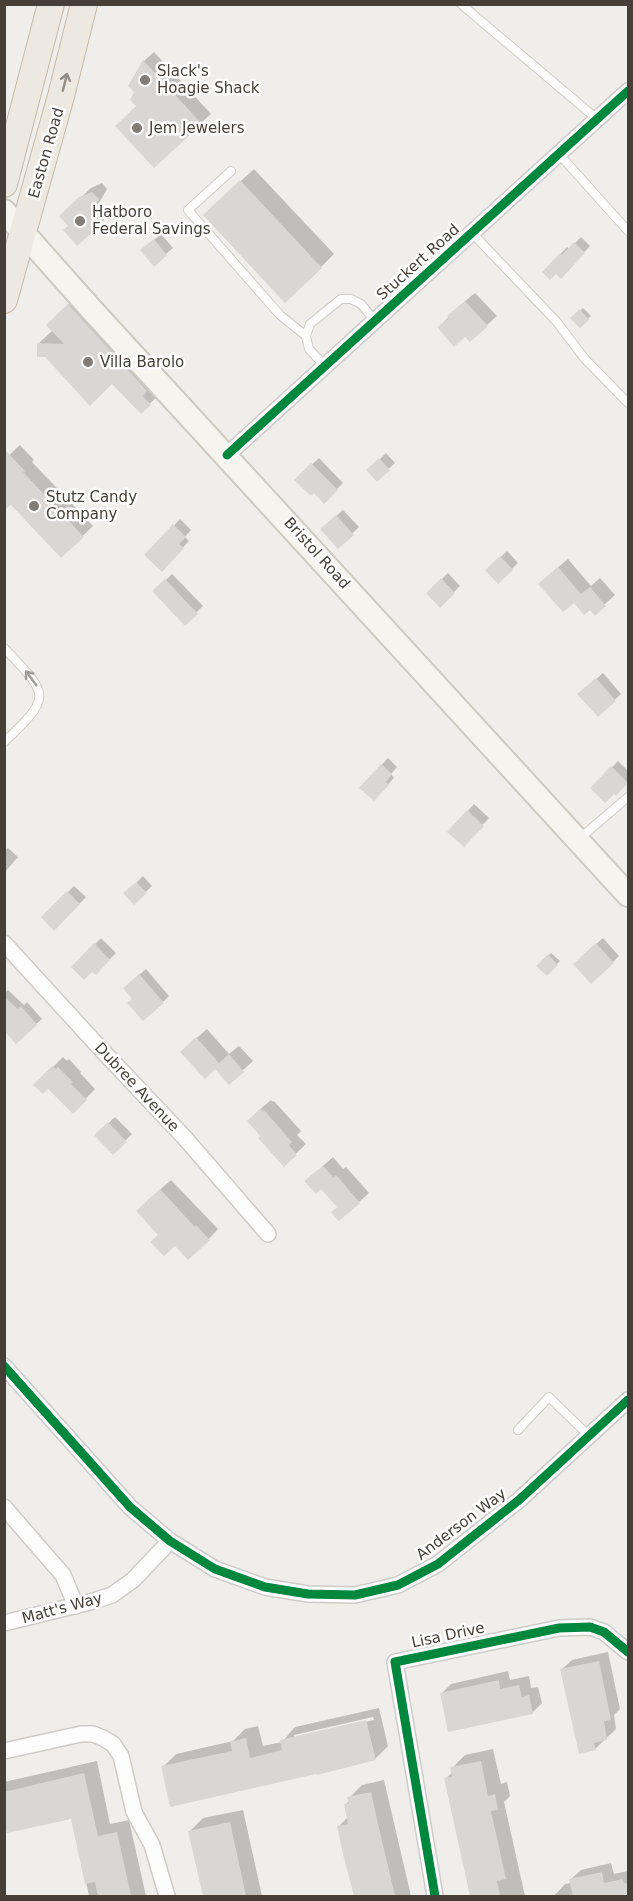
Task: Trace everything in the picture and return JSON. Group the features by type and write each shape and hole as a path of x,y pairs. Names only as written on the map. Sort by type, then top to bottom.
{"highway":[{"name":"Easton Road","path":"4,184 51,4"},
{"name":"Easton Road","path":"4,300 62,96 84,4"}],"main road":[{"name":"Bristol Road","path":"4,211 628,895"}],"street":[{"name":"Stuckert Road","path":"227,455 628,91"},
{"name":"Dubree Avenue","path":"4,942 184,1137 268,1234"},
{"name":"Anderson Way","path":"4,1366 130,1507 170,1541 215,1569 265,1587 308,1594 355,1595 398,1586 438,1564 519,1500 628,1400"},
{"path":"4,1507 63,1575 76,1606"},
{"name":"Matt's Way","path":"4,1623 112,1595 133,1580 170,1541"},
{"name":"Lisa Drive","path":"435,1896 395,1662 559,1628 590,1627 604,1632 628,1652"},
{"path":"4,1751 81,1734 93,1734 113,1744 121,1756 134,1812 152,1845 167,1896"}],"lane":[{"path":"461,4 597,119"},
{"path":"559,154 628,231"},
{"path":"231,171 188,210 280,315 306,336"},
{"path":"472,233 556,321 585,359 628,403"},
{"path":"325,366 309,349 306,336 310,324 341,299 351,299 361,304 375,321"},
{"path":"4,648 34,680 40,696 30,717 4,742"},
{"path":"578,840 628,797"},
{"path":"518,1430 549,1397 589,1436"}],"building":[{"path":"143,60 202,124 154,168 115,126 136,106 130,100 134,92 128,86"},
{"path":"240,180 322,268 285,303 203,215"},
{"name":"Hatboro Federal Savings","path":"92,192 99,199 90,213 101,225 77,246 63,230 68,226 59,216 79,197"},
{"path":"154,239 167,255 154,267 140,250"},
{"path":"574,242 585,253 561,279 556,274 550,280 542,272"},
{"path":"465,301 488,326 470,342 465,337 454,347 437,327"},
{"name":"Villa Barolo","path":"68,304 147,391 143,396 151,405 141,414 112,384 90,406 45,357 37,357 37,343 64,344 46,325"},
{"path":"580,309 589,320 580,328 570,318"},
{"name":"Stutz Candy Company","path":"4,449 84,537 61,558 11,505 4,510"},
{"path":"379,458 390,470 377,482 366,470"},
{"path":"311,463 338,490 324,504 314,493 311,496 294,480"},
{"path":"336,515 354,535 338,549 320,529"},
{"path":"173,524 186,537 179,544 184,548 162,572 144,555"},
{"path":"500,556 513,570 498,584 485,570"},
{"path":"558,567 581,594 590,587 606,606 595,616 590,610 584,615 574,603 563,612 538,584"},
{"path":"441,578 455,593 440,608 426,593"},
{"path":"165,579 198,614 185,626 152,591"},
{"path":"596,678 616,701 598,717 577,694"},
{"path":"381,764 392,774 386,782 389,785 374,801 359,788"},
{"path":"611,766 628,783 616,796 614,794 605,803 590,788"},
{"path":"467,810 484,826 464,847 447,832"},
{"path":"136,882 147,893 134,905 123,893"},
{"path":"67,891 80,904 54,931 41,917"},
{"path":"94,943 110,960 96,975 92,972 84,980 71,967"},
{"path":"596,943 614,963 591,984 573,964"},
{"path":"548,954 558,965 547,976 536,966"},
{"path":"139,974 164,1003 143,1021 127,1003 132,999 123,988"},
{"path":"4,997 18,1009 21,1006 37,1025 16,1044 4,1031"},
{"path":"196,1037 219,1063 229,1054 244,1072 229,1085 215,1069 205,1079 180,1052"},
{"path":"52,1066 56,1069 58,1067 87,1100 73,1114 48,1089 43,1094 33,1085"},
{"path":"260,1109 264,1110 292,1142 289,1145 297,1155 284,1167 258,1138 260,1136 247,1121"},
{"path":"108,1122 127,1142 113,1155 94,1135"},
{"path":"323,1166 333,1177 336,1175 360,1203 339,1221 331,1212 337,1207 321,1189 316,1194 304,1181"},
{"path":"160,1189 210,1240 188,1260 175,1246 164,1256 150,1242 158,1235 136,1211"},
{"path":"599,1661 611,1720 604,1721 607,1740 594,1743 596,1750 579,1754 560,1669"},
{"path":"499,1680 500,1689 519,1685 522,1697 529,1695 533,1714 448,1732 440,1693"},
{"path":"366,1720 376,1760 170,1807 161,1766 232,1751 230,1742 246,1738 250,1758 282,1750 280,1740"},
{"path":"481,1761 488,1796 495,1794 498,1810 491,1811 506,1879 497,1881 500,1896 470,1896 444,1778 452,1777 450,1767"},
{"path":"84,1773 98,1836 117,1832 131,1896 98,1896 95,1882 85,1884 71,1819 7,1833 4,1822 4,1792"},
{"path":"371,1792 395,1896 354,1896 344,1858 337,1826 348,1824 344,1804 349,1803 347,1797"},
{"path":"230,1822 246,1896 203,1896 188,1831"},
{"path":"602,1872 604,1883 623,1879 624,1883 628,1883 628,1896 573,1896 569,1879"}],"cycle path":[{"path":"227,455 628,91"},
{"path":"4,1366 130,1507 170,1541 215,1569 265,1587 308,1594 355,1595 398,1585 438,1564 519,1500 628,1400"},
{"path":"435,1896 395,1662 559,1628 590,1627 604,1632 628,1652"}],"place":[{"name":"Slack's Hoagie Shack","path":"145,80"},
{"name":"Jem Jewelers","path":"137,128"},
{"name":"Hatboro Federal Savings","path":"80,221"},
{"name":"Villa Barolo","path":"88,362"},
{"name":"Stutz Candy Company","path":"34,506"}]}
